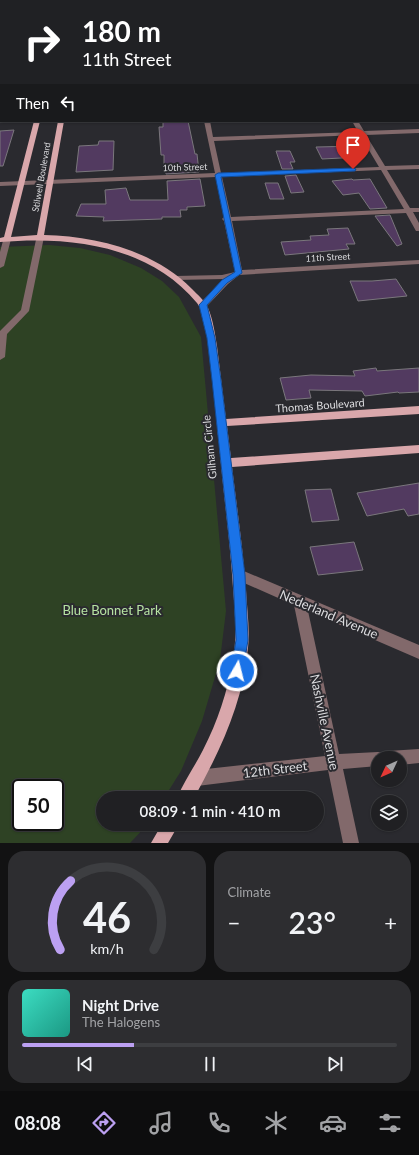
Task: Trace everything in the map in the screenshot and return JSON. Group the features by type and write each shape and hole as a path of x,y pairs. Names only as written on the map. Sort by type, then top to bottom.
{"main road":[{"name":"Stilwell Boulevard","path":"3,240 21,183 37,122"},
{"name":"Stilwell Boulevard","path":"40,237 60,122"},
{"path":"3,240 40,237 76,240 109,246 155,265 175,278 203,305"},
{"name":"Gilham Circle","path":"190,791 220,733 235,686 242,640 239,575 222,423 211,338 203,305"},
{"name":"Thomas Boulevard","path":"222,423 419,410"},
{"path":"226,463 419,449"},
{"path":"159,843 167,831"}],"street":[{"path":"203,305 225,282 239,273 226,219 208,122"},
{"path":"356,122 419,229"},
{"path":"211,139 419,131"},
{"name":"10th Street","path":"0,184 419,167"},
{"path":"226,219 419,210"},
{"path":"0,357 2,331 25,312 40,237"},
{"path":"0,266 3,240"},
{"name":"11th Street","path":"175,278 222,277 239,273 419,262"},
{"name":"Nederland Avenue","path":"239,575 419,652"},
{"name":"Nashville Avenue","path":"299,600 335,762 351,843"},
{"path":"407,757 419,756"},
{"name":"12th Street","path":"197,778 335,762 371,759"}],"green space":[{"name":"Blue Bonnet Park","path":"49,245 80,248 110,255 141,268 162,281 179,297 201,337 226,611 220,660 202,721 181,771 168,791 96,791 96,831 141,831 130,843 0,843 0,247"}],"building":[{"path":"163,122 188,122 195,154 197,154 199,172 166,174 164,155 161,155 159,127 163,127"},
{"path":"14,130 3,166 0,166 0,131"},
{"path":"99,141 114,141 113,170 76,172 79,146 98,145"},
{"path":"360,146 361,157 322,159 316,147"},
{"path":"276,151 290,151 295,162 290,162 293,169 282,169"},
{"path":"296,175 304,192 291,193 285,176"},
{"path":"200,179 205,206 187,207 187,210 180,210 181,217 103,221 104,217 76,216 81,204 106,204 105,190 126,188 130,200 168,200 167,181"},
{"path":"370,179 387,208 370,209 359,193 343,195 332,181"},
{"path":"265,183 278,183 284,199 270,199"},
{"path":"390,215 402,244 397,246 375,216"},
{"path":"348,228 355,244 346,244 349,249 285,255 281,242 311,240 310,236 329,235 327,229"},
{"path":"396,279 407,296 358,301 350,281 372,281"},
{"path":"376,368 377,371 419,368 419,392 398,392 365,396 362,391 309,390 311,398 286,400 280,378 311,375 355,376 353,371"},
{"path":"419,483 419,514 408,516 404,509 367,516 357,493"},
{"path":"331,489 339,520 312,522 305,490"},
{"path":"354,542 363,570 318,575 310,547"}],"route":[{"path":"237,671 242,640 239,575 211,338 203,305 225,282 239,273 226,219 218,175 353,169"}]}
